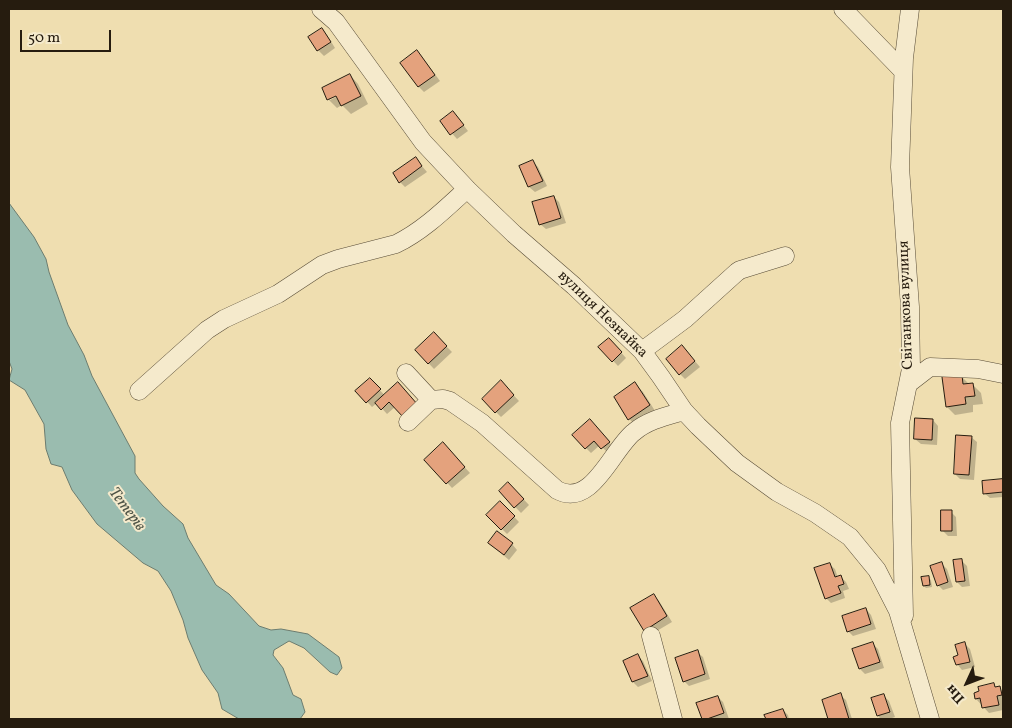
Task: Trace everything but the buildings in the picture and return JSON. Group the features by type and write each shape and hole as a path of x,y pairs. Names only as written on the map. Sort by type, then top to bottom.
{"street":[{"name":"вулиця Незнайка","path":"321,9 336,22 423,142 514,234 574,286 642,351 684,411 698,426 722,449 760,480 777,492 815,513 850,537 877,570 898,611 930,719"},
{"path":"843,9 903,71"},
{"name":"Світанкова вулиця","path":"904,632 900,423 911,369 910,308 900,167 903,71 910,9"},
{"path":"138,392 207,330 224,319 278,294 322,265 404,240 443,211 467,188"},
{"path":"642,351 680,322 740,270 785,256"},
{"path":"908,384 930,367 978,369 1003,374"},
{"path":"406,373 431,400"},
{"path":"408,422 431,400 450,401 482,423 549,484 563,493 569,494 581,491 595,481 602,474 620,446 634,432 652,421 684,411"},
{"path":"651,636 673,719"}],"water":[{"name":"Тетерів","path":"9,203 34,237 46,259 68,325 84,355 92,376 135,456 135,473 163,506 183,524 188,538 216,585 229,594 259,626 271,630 281,629 308,634 339,657 342,668 337,675 330,672 304,648 289,641 274,650 273,655 283,668 293,695 301,699 305,712 300,719 239,719 222,709 218,693 202,670 188,638 171,591 158,571 143,563 97,524 72,490 62,467 51,464 46,449 44,424 25,390 9,380 12,369 9,361"}]}
